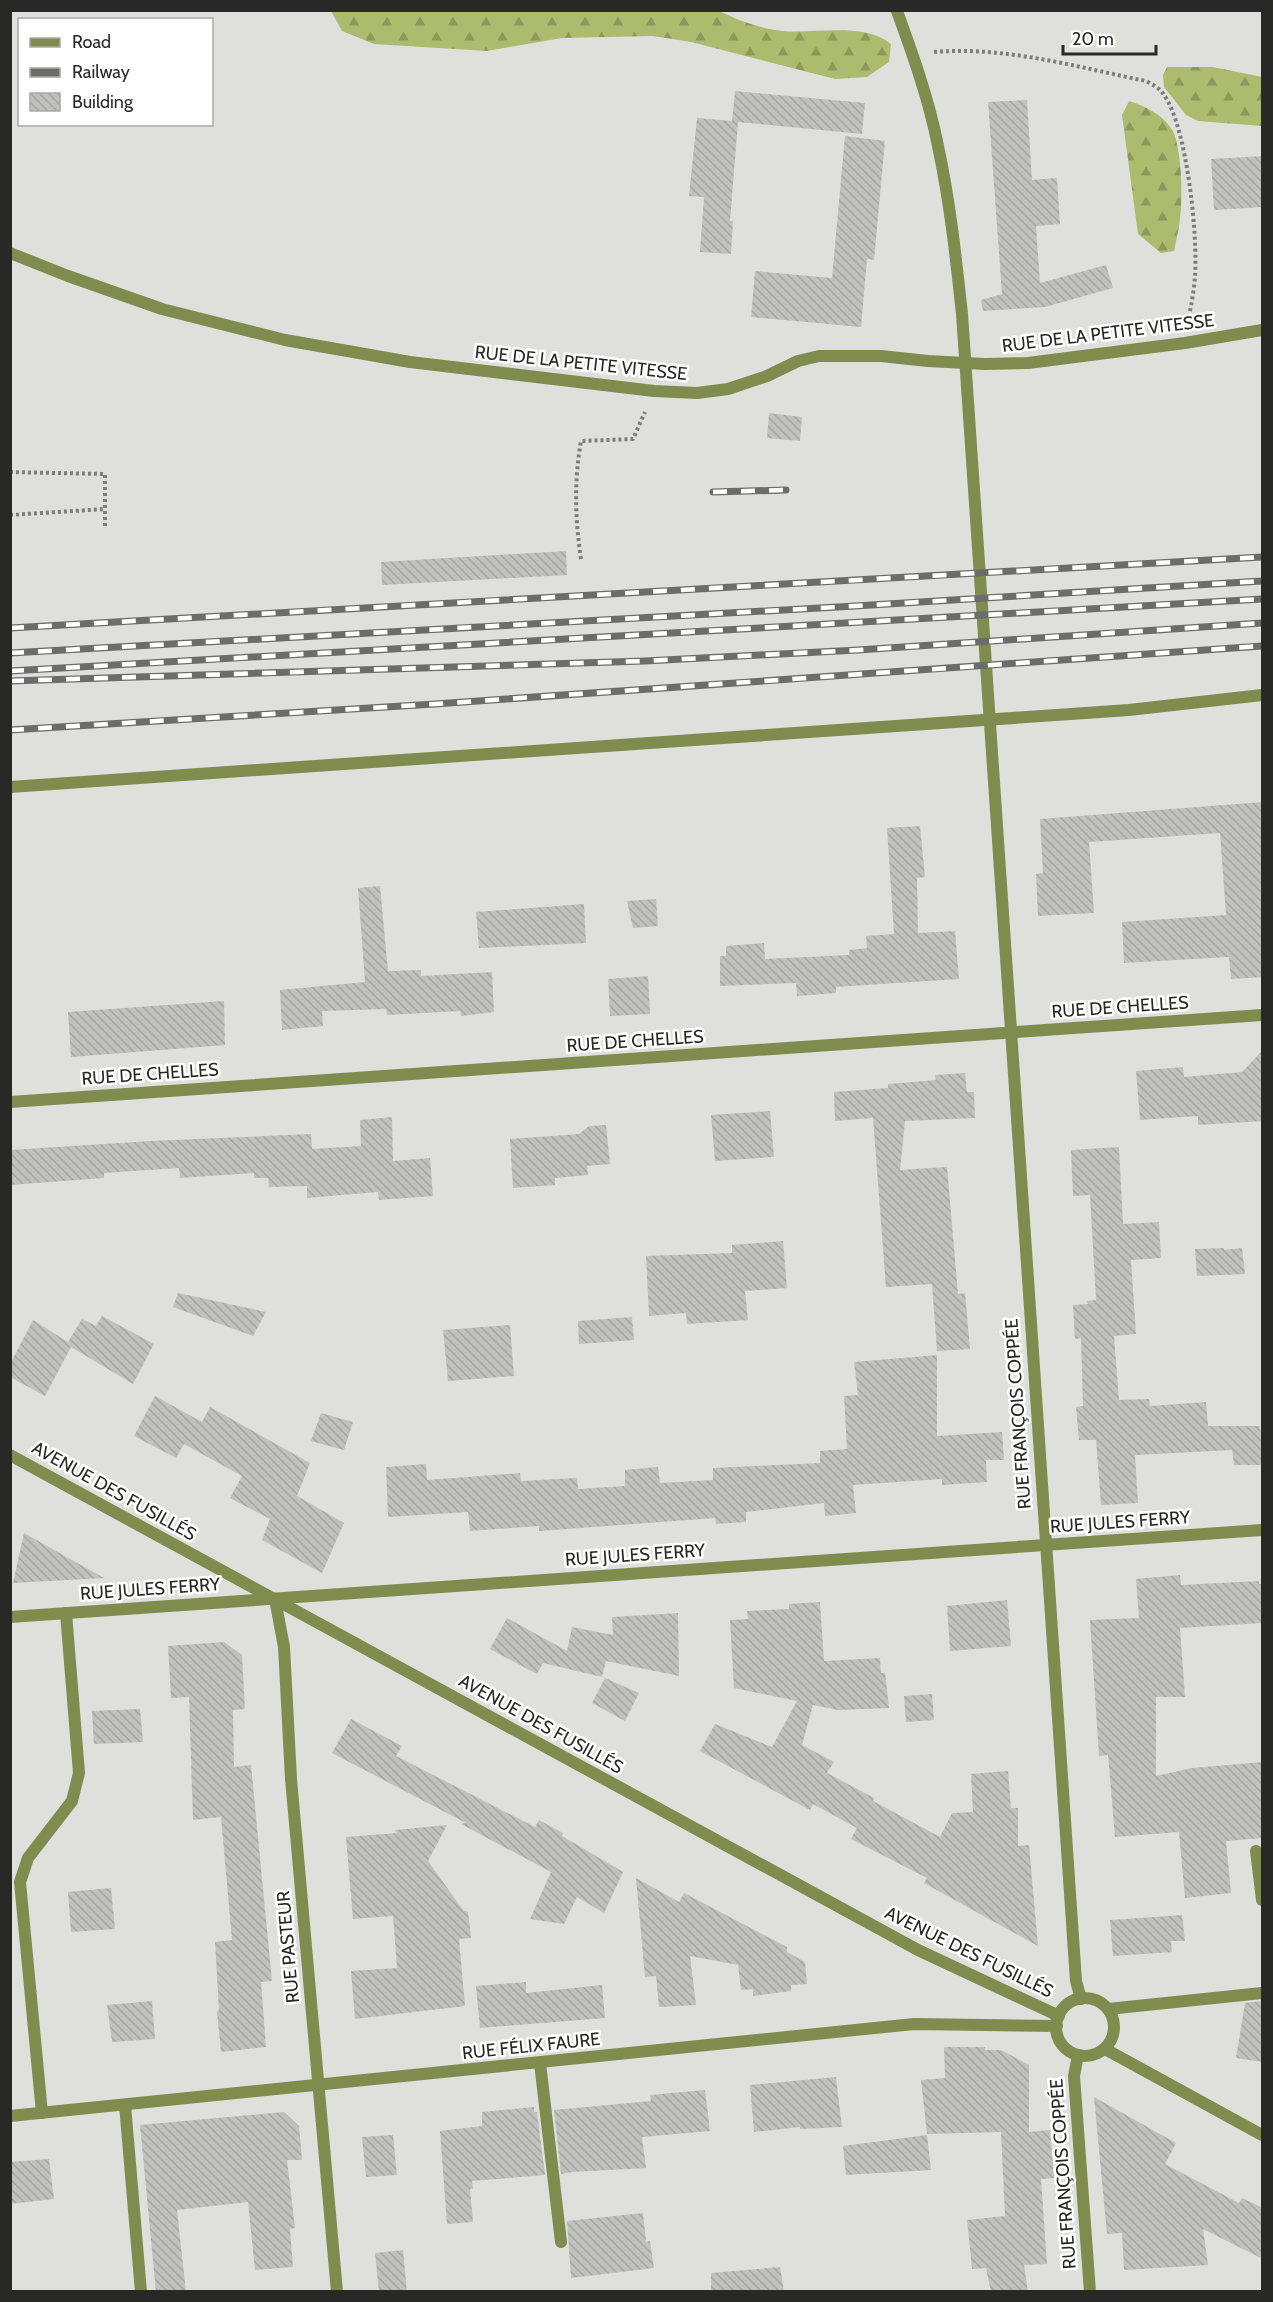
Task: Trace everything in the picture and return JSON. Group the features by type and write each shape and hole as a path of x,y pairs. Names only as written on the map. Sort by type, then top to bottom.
{"street":[{"name":"RUE FRANÇOIS COPPÉE","path":"897,10 929,106 940,155 950,207 962,314 1076,1981 1081,1999"},
{"name":"RUE DE LA PETITE VITESSE","path":"10,253 162,309 285,340 410,362 654,391 697,393 728,390 767,376 798,361 819,356 843,354 985,364 1028,363 1185,343 1263,330"},
{"path":"10,787 1117,711 1263,695"},
{"name":"RUE DE CHELLES","path":"10,1102 1263,1015"},
{"name":"AVENUE DES FUSILLÉS","path":"10,1455 918,1950 1058,2021"},
{"name":"RUE JULES FERRY","path":"10,1617 1263,1530"},
{"name":"RUE PASTEUR","path":"275,1599 284,1647 291,1779 337,2292"},
{"path":"42,2113 20,1882 28,1858 72,1801 79,1773 66,1613"},
{"path":"1256,1851 1263,1900"},
{"path":"1108,2009 1263,1993"},
{"path":"1081,1999 1096,2000 1108,2009 1114,2025 1114,2034 1105,2049 1088,2056 1078,2055 1062,2044 1058,2035 1058,2021 1064,2007 1081,1999"},
{"name":"RUE FÉLIX FAURE","path":"10,2116 914,2024 1058,2021"},
{"path":"1105,2049 1263,2135"},
{"name":"RUE FRANÇOIS COPPÉE","path":"1078,2055 1074,2076 1090,2292"},
{"path":"540,2063 561,2242"},
{"path":"125,2105 141,2292"}],"path":[{"path":"912,54 956,50 1031,57 1146,81 1164,94 1173,112 1185,158 1193,221 1195,276 1185,343"},
{"path":"581,559 575,485 581,441 633,439 654,391"},
{"path":"10,472 105,474 105,529"},
{"path":"10,516 105,509"}],"green space":[{"path":"331,11 719,11 750,24 774,30 853,31 880,37 891,44 889,62 867,77 835,79 691,42 653,36 562,38 487,51 374,44 342,31"},
{"path":"1167,67 1213,67 1262,77 1262,126 1198,121 1186,115 1164,87 1163,75"},
{"path":"1129,101 1158,115 1175,135 1181,172 1181,199 1180,223 1174,251 1161,253 1138,234 1122,115"}],"building":[{"path":"735,91 865,103 862,134 738,122 730,221 733,221 731,254 700,252 704,197 689,196 697,118 732,121"},
{"path":"1027,100 1032,180 1057,178 1060,224 1036,226 1040,283 1106,265 1113,288 1045,307 983,311 981,300 1002,294 988,102"},
{"path":"845,136 885,141 874,260 867,259 861,327 751,317 755,271 832,278"},
{"path":"1263,156 1263,207 1214,210 1211,159"},
{"path":"769,413 802,417 800,441 767,438"},
{"path":"566,551 567,575 382,585 381,562"},
{"path":"1263,802 1263,977 1231,979 1229,957 1124,963 1122,922 1226,915 1220,833 1089,842 1094,913 1038,916 1036,874 1043,873 1040,819"},
{"path":"920,826 925,877 917,878 918,933 955,931 959,979 836,987 836,993 797,996 796,983 720,986 720,956 726,956 726,946 764,943 765,959 849,955 849,950 867,948 866,936 894,934 887,828"},
{"path":"380,886 388,971 421,970 421,976 492,972 494,1012 461,1016 460,1011 387,1015 386,1009 322,1011 323,1026 282,1030 280,990 365,982 358,888"},
{"path":"656,899 658,926 633,928 627,901"},
{"path":"584,904 586,943 479,948 476,912"},
{"path":"648,976 650,1014 610,1016 608,979"},
{"path":"224,1001 225,1045 71,1057 68,1012"},
{"path":"1263,1050 1263,1121 1198,1125 1198,1116 1140,1120 1136,1071 1183,1067 1184,1077 1242,1072"},
{"path":"965,1073 967,1092 974,1092 975,1118 905,1121 900,1170 947,1167 958,1294 965,1293 970,1349 937,1351 932,1284 886,1287 873,1118 835,1121 834,1092 888,1088 888,1084 936,1080 935,1075"},
{"path":"770,1111 774,1157 715,1161 711,1115"},
{"path":"392,1117 393,1161 430,1158 433,1196 379,1200 378,1192 307,1198 307,1186 269,1187 268,1178 254,1178 254,1173 180,1178 179,1168 104,1173 104,1178 10,1185 10,1150 311,1134 312,1149 361,1146 360,1120"},
{"path":"606,1125 610,1164 587,1166 588,1175 555,1178 555,1185 513,1188 510,1139 579,1134 589,1126"},
{"path":"1119,1147 1123,1224 1159,1222 1161,1258 1131,1260 1136,1334 1114,1336 1119,1400 1149,1399 1150,1406 1206,1402 1208,1426 1260,1426 1263,1465 1234,1465 1232,1450 1135,1455 1138,1503 1101,1505 1096,1440 1079,1440 1076,1407 1083,1406 1081,1338 1075,1339 1073,1305 1088,1304 1087,1301 1096,1300 1090,1195 1073,1196 1071,1150"},
{"path":"783,1241 787,1288 745,1291 748,1320 687,1324 686,1313 649,1316 646,1256 732,1253 732,1245"},
{"path":"1224,1248 1224,1250 1242,1248 1245,1274 1197,1276 1195,1249"},
{"path":"178,1293 266,1312 253,1336 173,1307"},
{"path":"102,1316 154,1344 133,1384 71,1347 45,1396 10,1377 10,1364 33,1320 68,1342 82,1319 96,1326"},
{"path":"632,1317 634,1340 579,1344 578,1321"},
{"path":"510,1325 514,1376 448,1381 443,1330"},
{"path":"937,1355 937,1436 1002,1432 1004,1460 986,1460 987,1482 942,1485 942,1479 853,1485 856,1513 825,1516 824,1503 746,1512 746,1522 716,1524 715,1518 539,1531 539,1526 470,1531 468,1512 388,1517 386,1467 426,1464 427,1480 520,1473 521,1481 577,1478 578,1489 625,1486 625,1470 658,1467 660,1483 713,1480 713,1468 820,1463 820,1451 847,1449 844,1396 858,1395 854,1362"},
{"path":"155,1396 202,1422 210,1407 310,1463 297,1496 344,1523 322,1573 262,1540 270,1519 230,1498 242,1476 184,1444 176,1458 134,1436"},
{"path":"321,1413 353,1422 344,1450 311,1441"},
{"path":"24,1533 104,1578 13,1583"},
{"path":"1180,1575 1181,1585 1259,1581 1259,1584 1262,1584 1262,1623 1180,1628 1185,1697 1156,1697 1156,1776 1192,1768 1263,1762 1263,1838 1226,1841 1231,1893 1185,1898 1179,1832 1115,1837 1108,1755 1099,1756 1090,1620 1139,1618 1136,1579"},
{"path":"1007,1600 1011,1646 950,1651 947,1606"},
{"path":"820,1602 824,1661 880,1658 881,1673 885,1673 889,1708 838,1710 813,1705 802,1745 834,1762 827,1773 940,1837 952,1813 973,1812 971,1774 1008,1771 1011,1808 1018,1808 1018,1846 1029,1845 1038,1946 924,1883 927,1878 851,1839 857,1828 813,1804 810,1810 700,1751 715,1724 772,1747 797,1701 734,1688 730,1620 748,1619 747,1611 789,1609 789,1604"},
{"path":"678,1613 679,1676 606,1661 602,1677 543,1663 537,1674 490,1649 507,1618 567,1651 572,1627 613,1635 612,1617"},
{"path":"224,1642 242,1655 245,1709 233,1710 234,1767 251,1765 272,1981 261,1982 266,2047 221,2052 217,2012 219,2010 215,1942 232,1940 221,1817 193,1820 189,1697 171,1698 168,1646"},
{"path":"605,1678 639,1693 625,1721 592,1703"},
{"path":"932,1694 934,1720 906,1722 904,1696"},
{"path":"140,1709 143,1742 94,1744 92,1711"},
{"path":"351,1719 402,1746 396,1756 535,1827 539,1820 623,1872 604,1913 577,1897 564,1924 530,1919 551,1872 461,1824 466,1823 332,1753"},
{"path":"447,1825 428,1861 463,1910 468,1912 471,1938 459,1939 465,2006 355,2019 351,1971 397,1968 393,1916 353,1919 346,1837 397,1833 395,1830"},
{"path":"636,1878 679,1902 684,1893 787,1947 787,1952 805,1962 807,1984 791,1985 791,1991 753,1996 753,1989 741,1990 738,1965 690,1956 696,2005 659,2007 656,1976 645,1977"},
{"path":"111,1888 115,1929 71,1932 68,1892"},
{"path":"1182,1915 1185,1941 1171,1941 1172,1952 1113,1956 1110,1920"},
{"path":"526,1982 526,1993 602,1985 605,2018 480,2028 476,1986"},
{"path":"152,2001 155,2039 112,2042 107,2005"},
{"path":"1263,2001 1263,2062 1236,2058 1245,2003"},
{"path":"944,2047 985,2047 985,2050 1001,2050 1029,2065 1029,2132 1050,2130 1054,2178 1041,2179 1047,2264 1024,2265 1028,2292 991,2292 986,2268 972,2269 967,2220 1005,2216 1001,2132 927,2134 921,2080 945,2078"},
{"path":"836,2077 842,2127 800,2129 800,2127 754,2132 750,2085"},
{"path":"705,2090 710,2131 642,2137 646,2168 561,2174 554,2110 651,2101 650,2095"},
{"path":"1094,2097 1176,2143 1165,2164 1239,2203 1242,2198 1263,2208 1263,2259 1203,2229 1208,2265 1124,2270 1122,2233 1107,2234"},
{"path":"534,2107 534,2112 537,2112 545,2175 472,2181 473,2189 470,2189 473,2222 447,2224 440,2131 482,2126 482,2112"},
{"path":"284,2112 299,2126 302,2160 287,2160 295,2228 290,2229 293,2267 255,2270 248,2202 177,2210 186,2292 156,2292 140,2125"},
{"path":"393,2135 397,2175 366,2177 362,2137"},
{"path":"927,2135 931,2170 846,2175 843,2146"},
{"path":"49,2159 54,2199 10,2204 10,2162"},
{"path":"643,2213 646,2242 650,2241 654,2268 571,2278 567,2221"},
{"path":"403,2250 407,2292 379,2292 375,2253"},
{"path":"780,2267 784,2292 711,2292 711,2273"}],"railway":[{"path":"713,492 786,490"},
{"path":"10,628 1262,557"},
{"path":"10,653 1262,581"},
{"path":"10,671 1262,599"},
{"path":"10,681 645,661 858,650 1262,623"},
{"path":"10,730 435,704 1262,646"}]}
